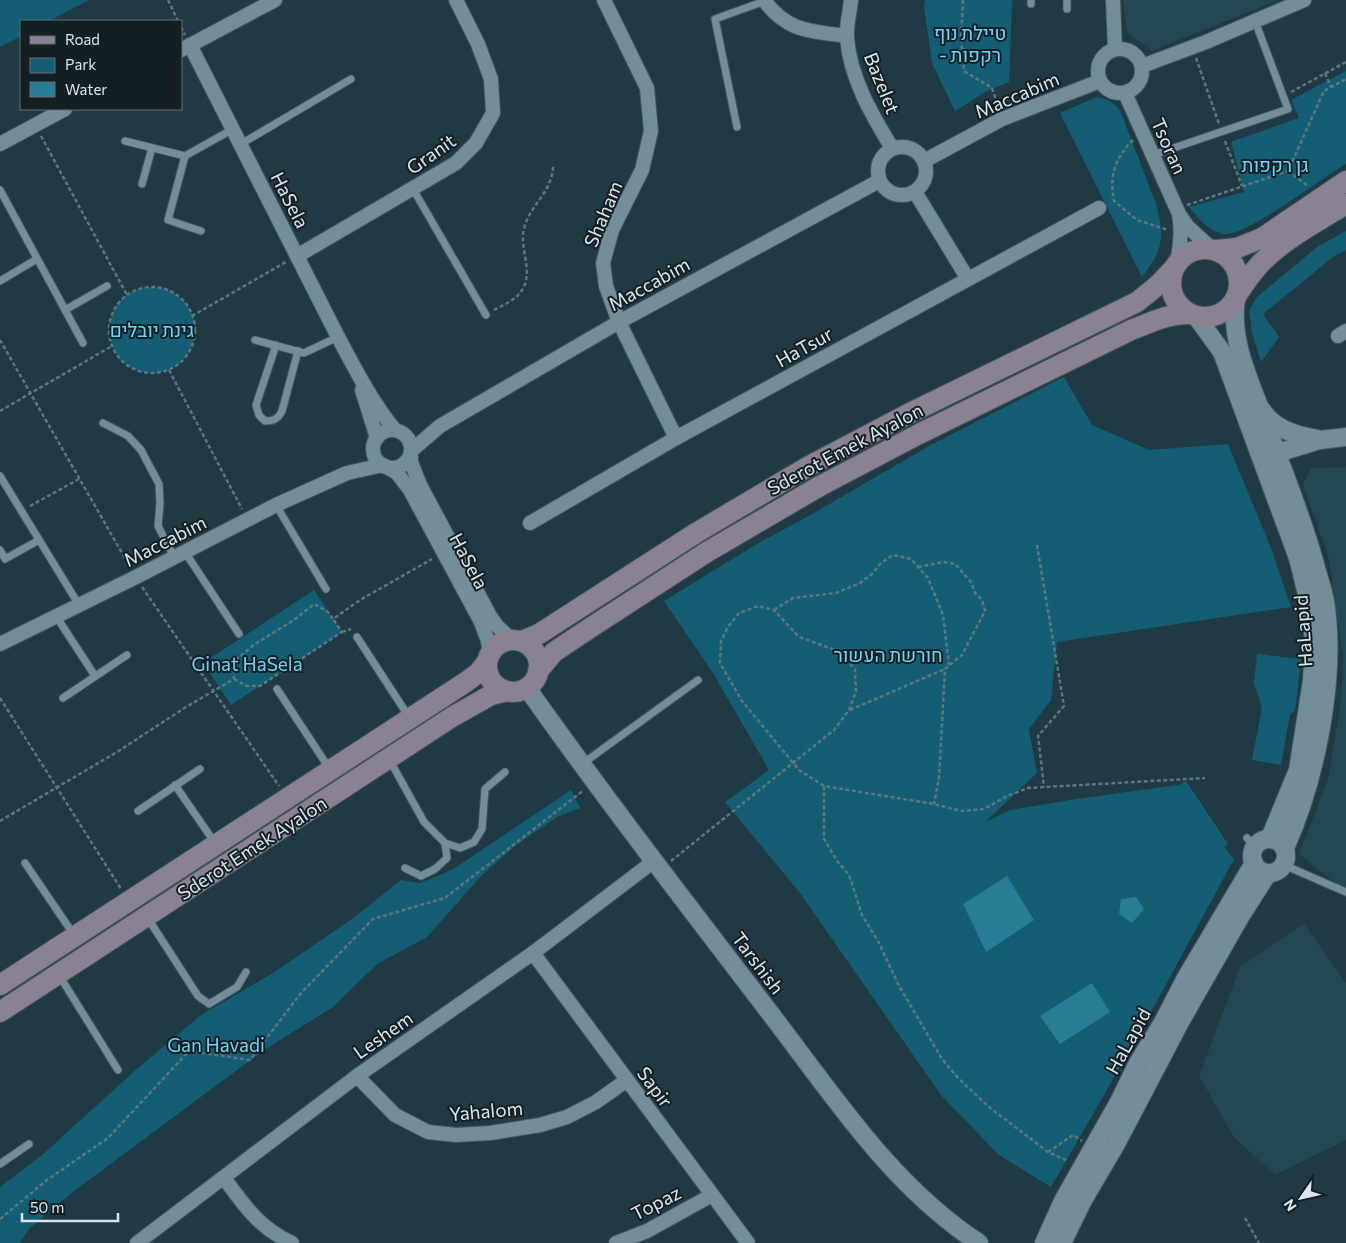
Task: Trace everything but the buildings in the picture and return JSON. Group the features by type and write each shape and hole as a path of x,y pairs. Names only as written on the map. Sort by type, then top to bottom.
{"main road":[{"path":"1214,250 1237,248 1262,238 1346,182"},
{"path":"1236,297 1239,287 1238,275 1235,266 1227,256 1206,248 1194,249 1183,255 1175,265 1171,275 1170,287 1173,298 1180,307 1202,318 1218,315 1228,308 1260,265 1271,254 1308,227 1346,204"},
{"name":"Sderot Emek Ayalon","path":"517,640 539,634 696,533 816,462 916,410 1137,302 1158,285 1175,265"},
{"name":"Sderot Emek Ayalon","path":"538,671 554,652 593,626 707,552 820,486 999,394 1131,330 1167,317 1180,314 1193,315"},
{"path":"517,640 530,646 535,653 539,666 533,682 527,688 516,692 498,687 492,681 489,675 489,658 493,649 500,643 517,640"},
{"name":"Sderot Emek Ayalon","path":"0,985 472,678 489,658"},
{"name":"Sderot Emek Ayalon","path":"0,1012 477,702 491,695 507,691"}],"street":[{"path":"186,47 275,0"},
{"name":"Granit","path":"297,256 456,163 476,143 493,113 490,80 478,44 456,0"},
{"name":"Shaham","path":"604,0 647,88 651,131 642,170 612,230 603,264 606,286 620,322 676,438"},
{"path":"764,0 784,22 804,30 847,36"},
{"name":"Bazelet","path":"851,0 847,36 850,60 872,114 892,148"},
{"path":"1113,0 1115,49"},
{"path":"1142,66 1304,0"},
{"name":"HaSela","path":"186,47 241,144 357,372 388,421 400,432"},
{"path":"1115,49 1133,53 1142,66 1141,79 1137,85 1124,93 1111,91 1104,87 1100,81 1098,72 1102,58 1108,52 1115,49"},
{"name":"Maccabim","path":"924,161 1002,119 1100,81"},
{"name":"Tsoran","path":"1124,93 1178,211 1188,227 1214,250"},
{"path":"0,144 63,110"},
{"path":"901,146 911,148 919,153 924,161 926,169 925,178 915,192 907,195 891,193 879,181 877,173 880,158 892,148 901,146"},
{"name":"Maccabim","path":"411,452 440,426 620,322 879,181"},
{"path":"915,192 968,279"},
{"name":"HaTsur","path":"530,523 676,438 1098,208"},
{"name":"Tsoran","path":"1175,265 1182,243 1178,211"},
{"name":"HaLapid","path":"1062,1243 1082,1202 1116,1144 1180,1022 1240,917 1298,770 1312,681 1314,641 1309,602 1269,456 1258,402 1241,358 1234,312 1236,297"},
{"name":"HaLapid","path":"1193,315 1222,352 1269,456"},
{"name":"HaSela","path":"357,372 375,444"},
{"path":"1258,402 1265,414 1288,431 1299,436 1320,440"},
{"name":"Maccabim","path":"400,432 440,426"},
{"path":"385,431 400,432 409,440 411,452 408,459 400,466 385,466 376,458 375,444 385,431"},
{"path":"1269,456 1320,440 1346,437"},
{"name":"Maccabim","path":"347,473 375,444"},
{"name":"HaSela","path":"411,452 411,462 417,480 486,607 497,626 517,640"},
{"name":"HaSela","path":"385,466 404,480 485,631 488,641 489,658"},
{"name":"Maccabim","path":"0,644 276,505 347,473 385,466"},
{"name":"Tarshish","path":"527,688 657,865 876,1152 921,1198 952,1226 979,1243"},
{"name":"HaLapid","path":"1044,1243 1063,1201 1187,976 1266,853"},
{"name":"Leshem","path":"137,1243 357,1076 657,865"},
{"name":"Sapir","path":"532,953 748,1243"},
{"name":"Yahalom","path":"357,1076 395,1115 428,1132 456,1135 490,1133 540,1125 567,1117 596,1102 627,1080"},
{"path":"224,1178 252,1216 292,1243"},
{"name":"Topaz","path":"616,1243 647,1231 712,1195"}],"lane":[{"path":"737,127 715,19 764,0"},
{"path":"1066,9 1067,0"},
{"path":"1153,155 1288,109 1255,21"},
{"path":"241,144 351,79"},
{"path":"125,141 184,156 233,129"},
{"path":"142,184 152,148"},
{"path":"184,156 168,220 201,231"},
{"path":"413,189 486,314"},
{"path":"0,190 83,343"},
{"path":"0,280 37,259"},
{"path":"65,310 107,286"},
{"path":"256,340 304,353 338,337"},
{"path":"276,346 256,405 259,415 265,421 273,421 278,418 282,411 298,352"},
{"path":"103,423 128,436 140,450 159,484 158,526 240,634"},
{"path":"0,476 79,605"},
{"path":"276,505 326,589"},
{"path":"0,550 5,559 39,540"},
{"path":"56,616 95,676"},
{"path":"357,637 409,718"},
{"path":"63,698 127,655"},
{"path":"582,764 698,680"},
{"path":"277,689 330,769"},
{"path":"388,759 424,822 445,843 460,848 474,842 482,829 484,789 505,772"},
{"path":"138,811 200,768"},
{"path":"175,785 216,844"},
{"path":"405,868 421,876 435,869 447,858 445,843"},
{"path":"1266,853 1346,892"},
{"path":"25,863 76,936"},
{"path":"147,917 198,996 209,1004 237,987 246,972"},
{"path":"58,975 118,1070"},
{"path":"0,1164 28,1144"}],"path":[{"path":"168,0 178,20"},
{"path":"963,0 962,38 964,71 992,88 1002,119"},
{"path":"1192,47 1242,186"},
{"path":"1283,97 1346,62"},
{"path":"1325,73 1331,87"},
{"path":"1178,211 1288,170 1324,90 1346,80"},
{"path":"35,124 127,295"},
{"path":"1142,131 1122,152 1115,164 1112,178 1114,201 1137,220 1150,226 1182,233"},
{"path":"486,314 512,300 522,290 527,274 523,243 527,218 550,181 554,166"},
{"path":"1288,170 1322,197"},
{"path":"192,316 297,256"},
{"path":"152,287 165,289 177,295 186,304 192,316 195,329 194,342 180,363 169,370 156,374 142,372 129,367 118,358 112,346 109,329 112,312 127,295 139,289 152,287"},
{"path":"0,411 112,346"},
{"path":"169,370 247,520"},
{"path":"29,506 79,478"},
{"path":"1037,545 1064,706 1038,736 1044,787"},
{"path":"333,619 360,600 414,568 444,554"},
{"path":"774,610 793,598 836,593 860,583 872,574 881,563 893,555 911,559 928,578 943,615 949,666"},
{"path":"850,710 945,669 962,655 985,611 982,600 975,593 971,582 955,564 944,562 918,567"},
{"path":"314,604 328,612 342,632 260,686 247,686 234,679 237,659 255,644 294,620 314,604"},
{"path":"657,865 794,763 834,730 850,710 856,691 855,669 838,651 799,637 774,610 758,606 739,613 728,627 721,641 720,663 742,701 794,763 799,770 824,786 934,804 961,811 984,809 1007,796 1028,788 1205,778"},
{"path":"934,804 939,778 945,669"},
{"path":"0,821 117,752 186,707 234,679"},
{"path":"0,698 128,901"},
{"path":"0,1219 47,1180 108,1138 189,1051 250,1060 301,993 373,919 445,898 595,781"},
{"path":"824,786 824,839 837,861 849,875 862,915 879,943 898,984 942,1059 959,1079 989,1107 1048,1152 1082,1167"},
{"path":"1048,1152 1073,1135 1087,1145 1091,1151"},
{"path":"1245,1218 1259,1243"}],"shaded area":[{"path":"1123,0 1278,0 1152,51 1127,32"},
{"path":"1346,467 1346,891 1299,854 1328,780 1341,701 1343,657 1329,559 1303,484 1311,468"},
{"path":"1304,924 1346,983 1346,1140 1275,1175 1234,1137 1199,1076 1240,967"}],"green space":[{"path":"0,0 89,0 51,20 20,20 20,37 0,47"},
{"name":"טיילת נוף - רקפות","path":"925,0 1012,0 1009,82 985,92 955,111 932,63 924,6"},
{"name":"גן רקפות","path":"1346,71 1346,164 1268,216 1237,232 1220,233 1200,220 1189,207 1244,192 1231,142 1299,118 1291,100"},
{"path":"1097,97 1110,101 1120,110 1159,216 1161,234 1158,251 1142,277 1060,113"},
{"path":"1346,231 1346,250 1333,257 1263,314 1279,337 1261,362 1252,333 1249,311 1257,297 1317,247"},
{"name":"גינת יובלים","path":"152,287 168,290 176,294 188,306 192,314 195,330 192,346 188,354 176,366 168,370 152,373 136,370 128,366 116,354 112,346 109,330 112,314 116,306 128,294 136,290"},
{"name":"חורשת העשור","path":"1064,377 1092,425 1149,450 1228,444 1271,548 1291,607 1057,642 1051,700 1029,729 1037,773 985,822 1010,810 1178,786 1186,781 1228,844 1224,847 1234,859 1139,1034 1051,1187 999,1155 941,1095 800,893 725,802 769,770 713,673 664,601 757,544 929,446"},
{"name":"Ginat HaSela","path":"314,590 342,632 231,705 203,663"},
{"path":"1257,654 1301,659 1295,711 1290,714 1281,765 1252,760 1262,708 1254,683"},
{"name":"Gan Havadi","path":"571,790 580,808 557,817 516,845 482,875 427,937 377,964 333,1007 264,1050 70,1194 28,1230 20,1243 0,1243 0,1187 41,1156 138,1068 201,1015 273,973 352,919 401,880 420,883 452,870"}],"water":[{"path":"1007,876 1034,920 986,952 963,904"},
{"path":"1136,897 1144,909 1132,923 1119,914 1121,899"},
{"path":"1092,983 1110,1012 1060,1044 1040,1016"}]}
